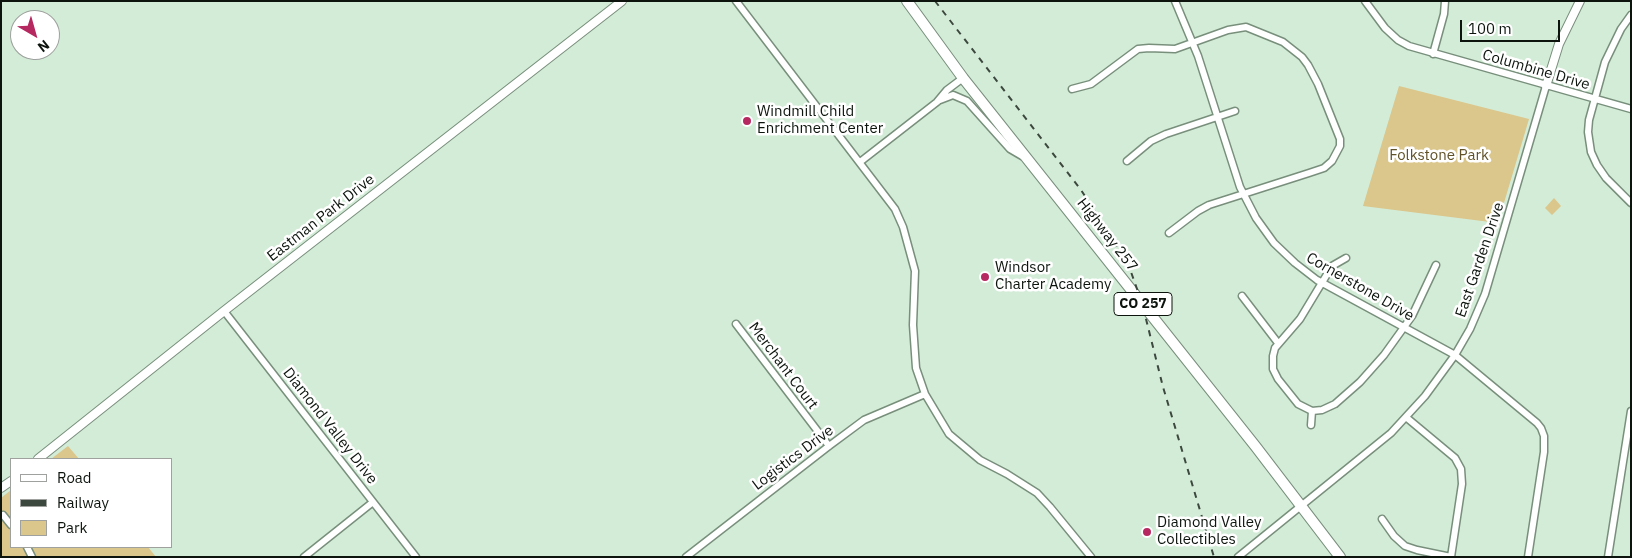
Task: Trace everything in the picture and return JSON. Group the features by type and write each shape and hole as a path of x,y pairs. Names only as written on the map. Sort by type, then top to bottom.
{"main road":[{"name":"Highway 257","path":"907,1 963,78 1340,557"}],"street":[{"name":"Eastman Park Drive","path":"39,458 224,311 622,1"},
{"path":"736,1 895,209 903,227 912,258 915,283 913,325 916,368 925,394 949,434 980,460 1037,493 1091,557"},
{"name":"Cornerstone Drive","path":"1176,1 1193,43 1244,194 1256,218 1274,243 1295,263 1322,283 1455,355 1537,423 1544,436 1544,452 1528,557"},
{"name":"Columbine Drive","path":"1365,1 1385,28 1398,40 1409,46 1631,109"},
{"path":"1433,54 1445,1"},
{"path":"1546,86 1559,44 1580,1"},
{"path":"1631,14 1609,54 1594,100 1588,132 1593,157 1606,178 1631,203"},
{"path":"1072,89 1091,84 1138,49 1171,50 1228,30 1246,27 1283,42 1302,57 1308,65 1339,135 1340,146 1337,155 1328,165 1309,173 1202,208 1169,233"},
{"path":"860,162 937,102 947,90 963,78"},
{"name":"East Garden Drive","path":"1238,557 1302,507 1407,418 1455,355 1470,329 1485,294 1546,86"},
{"path":"937,102 954,96 962,98 1010,149 1030,161"},
{"path":"1127,161 1147,144 1166,134 1235,111"},
{"path":"1346,258 1332,266 1300,319 1278,343 1273,356 1274,373 1295,401 1312,411 1330,407 1343,398 1384,356 1405,328 1418,305 1436,265"},
{"path":"1242,296 1278,343"},
{"name":"Diamond Valley Drive","path":"224,311 416,557"},
{"name":"Merchant Court","path":"736,324 829,446"},
{"name":"Logistics Drive","path":"686,557 864,420 925,394"},
{"path":"1311,426 1312,411"},
{"path":"1608,557 1631,411"},
{"path":"1382,519 1394,536 1405,546 1451,557 1462,484 1461,470 1455,458 1407,418"},
{"path":"304,557 373,502"},
{"path":"3,515 10,524"}],"green space":[{"name":"Folkstone Park","path":"1399,86 1529,119 1498,223 1363,206"},
{"path":"1554,198 1561,206 1552,215 1545,208"},
{"path":"68,446 78,458 52,458"},
{"path":"10,491 10,548 149,548 156,557 1,557 1,498"}],"railway":[{"path":"935,1 1081,190 1106,228 1131,272 1142,303 1163,387 1214,557"}],"place":[{"name":"Windmill Child Enrichment Center","path":"747,121"},
{"name":"Windsor Charter Academy","path":"985,277"},
{"name":"Diamond Valley Collectibles","path":"1147,532"}]}
